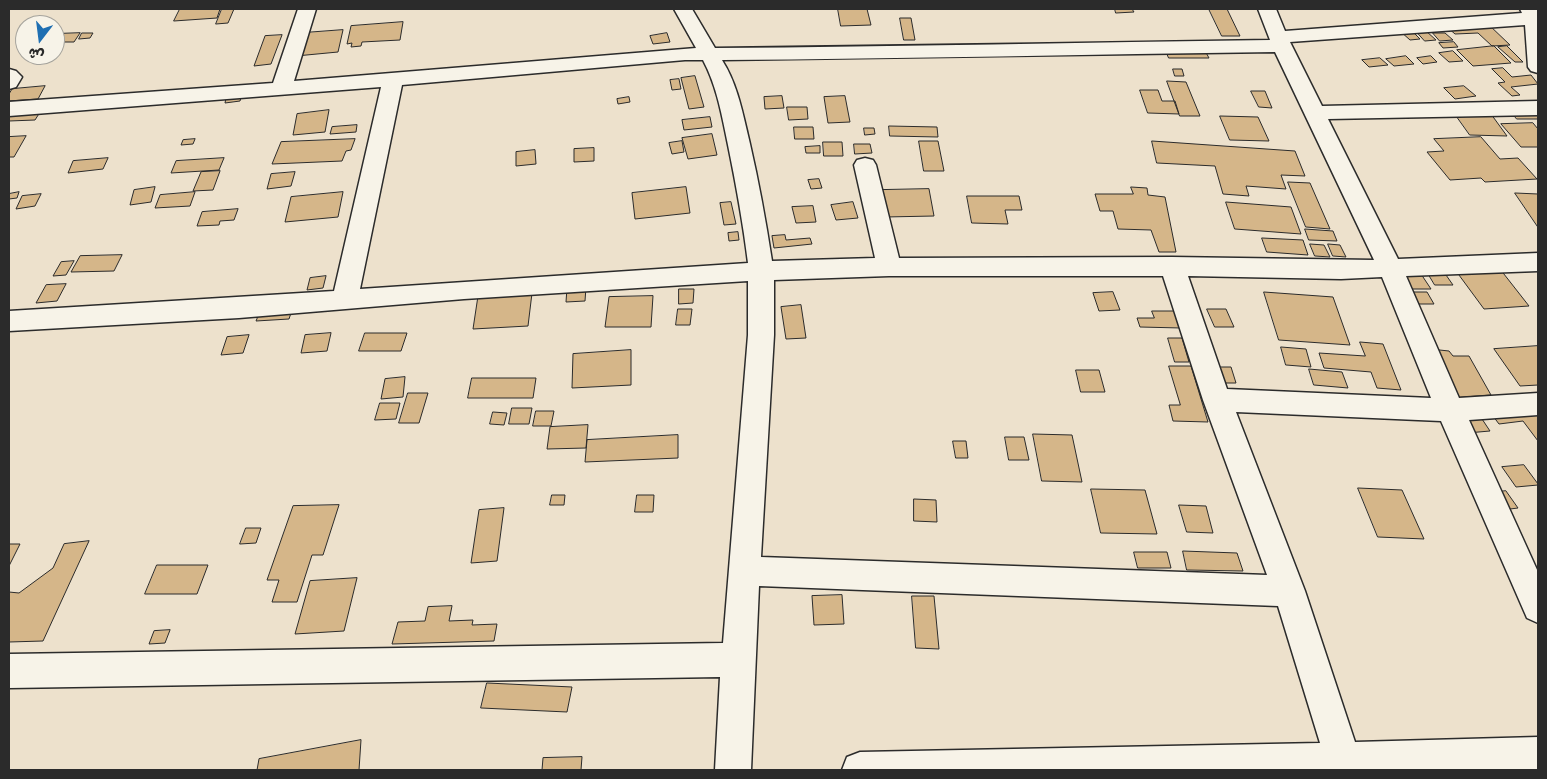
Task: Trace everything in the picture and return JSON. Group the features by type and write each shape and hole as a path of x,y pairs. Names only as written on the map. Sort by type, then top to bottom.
{"street":[{"path":"282,87 307,9"},
{"path":"684,9 725,88 741,148 761,271 761,335 738,660 733,770"},
{"path":"1266,9 1280,42 1390,268 1538,607"},
{"path":"9,109 708,54 918,53 1280,42 1534,15 1537,28 1535,51 1538,67"},
{"path":"9,76 12,77 9,83"},
{"path":"345,300 393,80"},
{"path":"1315,113 1538,108"},
{"path":"865,165 889,267"},
{"path":"9,321 761,271 889,267 1172,266 1322,270 1538,262"},
{"path":"1172,266 1217,400 1289,591 1343,760"},
{"path":"1217,400 1451,410 1538,404"},
{"path":"745,571 1289,591"},
{"path":"9,671 738,660"},
{"path":"860,770 1481,758 1538,755"}],"building":[{"path":"180,9 220,9 217,18 174,21"},
{"path":"222,9 234,9 228,23 216,24"},
{"path":"838,9 867,9 871,25 841,26"},
{"path":"1115,9 1132,9 1134,12 1116,13"},
{"path":"1209,9 1227,9 1240,36 1222,36"},
{"path":"900,18 911,18 915,40 904,40"},
{"path":"403,22 400,40 362,42 361,46 351,47 352,43 347,44 351,26"},
{"path":"1488,24 1510,45 1492,46 1478,33 1455,34 1447,27"},
{"path":"343,30 338,52 296,56 303,33"},
{"path":"1411,30 1420,39 1410,40 1400,31"},
{"path":"1416,31 1426,31 1436,40 1425,41"},
{"path":"80,33 74,42 65,42 65,34"},
{"path":"82,33 93,33 90,38 79,39"},
{"path":"667,33 670,42 653,44 650,36"},
{"path":"1433,33 1445,33 1453,40 1440,41"},
{"path":"282,35 271,64 254,66 265,36"},
{"path":"1454,42 1458,47 1443,48 1439,43"},
{"path":"1494,46 1511,63 1473,66 1457,50"},
{"path":"1507,46 1523,62 1515,62 1498,47"},
{"path":"1165,49 1204,49 1209,58 1169,58"},
{"path":"1453,51 1463,61 1449,62 1439,53"},
{"path":"1406,56 1414,64 1394,66 1386,59"},
{"path":"1431,56 1437,62 1423,64 1417,58"},
{"path":"1380,58 1388,65 1369,67 1362,60"},
{"path":"1503,68 1512,77 1531,75 1538,84 1511,87 1520,95 1512,96 1498,83 1505,82 1492,69"},
{"path":"1173,69 1182,69 1184,76 1175,76"},
{"path":"695,76 704,107 689,109 681,78"},
{"path":"679,79 681,89 672,90 670,80"},
{"path":"1167,81 1186,82 1200,116 1180,116"},
{"path":"45,86 38,99 9,101 9,94 12,89"},
{"path":"1464,86 1476,96 1455,99 1444,88"},
{"path":"1140,90 1158,90 1162,101 1175,101 1179,114 1148,113"},
{"path":"243,91 240,101 225,103 227,93"},
{"path":"1251,91 1265,91 1272,108 1259,107"},
{"path":"782,96 784,108 765,109 764,97"},
{"path":"845,96 850,122 828,123 824,97"},
{"path":"629,97 630,102 618,104 617,99"},
{"path":"787,107 807,107 808,119 789,120"},
{"path":"42,109 35,120 9,121 9,111"},
{"path":"329,110 325,132 293,135 297,114"},
{"path":"1512,113 1538,113 1538,119 1517,119"},
{"path":"1455,114 1491,114 1507,136 1470,135"},
{"path":"1220,116 1258,117 1269,141 1230,140"},
{"path":"710,117 712,127 684,130 682,120"},
{"path":"1533,123 1538,129 1538,147 1521,147 1501,124"},
{"path":"357,125 356,132 330,134 332,127"},
{"path":"889,126 937,127 938,137 890,136"},
{"path":"794,127 813,127 814,139 795,139"},
{"path":"864,128 874,128 875,134 865,135"},
{"path":"712,134 717,155 688,159 682,138"},
{"path":"26,136 14,157 9,157 9,137"},
{"path":"1481,137 1500,159 1518,158 1537,179 1485,182 1481,178 1450,180 1427,152 1444,151 1434,139"},
{"path":"195,139 193,144 181,145 183,140"},
{"path":"355,139 351,150 346,151 342,161 272,164 281,142"},
{"path":"682,141 684,152 672,154 669,143"},
{"path":"919,141 938,141 944,171 924,171"},
{"path":"1152,141 1295,151 1305,176 1281,175 1286,189 1246,186 1249,196 1223,194 1215,166 1157,163"},
{"path":"823,142 842,142 843,156 824,156"},
{"path":"854,144 870,144 872,153 855,154"},
{"path":"820,146 820,153 806,153 805,147"},
{"path":"594,148 594,161 574,162 574,149"},
{"path":"535,150 536,164 516,166 516,152"},
{"path":"108,158 103,169 68,173 73,161"},
{"path":"224,158 219,170 171,173 176,161"},
{"path":"220,171 213,190 193,191 201,172"},
{"path":"295,172 291,186 267,189 271,174"},
{"path":"819,179 822,188 811,189 808,180"},
{"path":"1288,182 1310,183 1330,229 1306,227"},
{"path":"155,187 151,202 130,205 134,190"},
{"path":"686,187 690,213 635,219 632,193"},
{"path":"1131,187 1147,188 1148,195 1165,197 1176,252 1159,252 1151,230 1118,229 1113,211 1100,211 1095,194 1133,194"},
{"path":"929,189 934,216 885,217 881,190"},
{"path":"19,192 17,198 9,199 9,194"},
{"path":"195,192 190,206 155,208 160,195"},
{"path":"343,192 338,217 285,222 291,197"},
{"path":"1515,193 1538,194 1538,227"},
{"path":"41,194 35,206 16,209 22,196"},
{"path":"967,196 1019,196 1022,210 1005,210 1008,224 972,223"},
{"path":"731,202 736,224 724,225 720,203"},
{"path":"853,202 858,218 836,220 831,205"},
{"path":"1226,202 1291,207 1301,234 1235,229"},
{"path":"813,206 816,222 796,223 792,207"},
{"path":"238,209 234,220 220,221 219,225 197,226 202,212"},
{"path":"1305,229 1333,231 1337,241 1309,240"},
{"path":"738,232 739,240 729,241 728,233"},
{"path":"785,235 786,240 810,238 812,244 774,248 772,236"},
{"path":"1262,238 1303,240 1308,255 1267,252"},
{"path":"1310,244 1324,245 1330,257 1315,256"},
{"path":"1328,244 1340,245 1346,257 1333,256"},
{"path":"122,255 114,271 71,272 80,256"},
{"path":"74,261 66,275 53,276 61,262"},
{"path":"1500,269 1529,306 1484,309 1456,271"},
{"path":"1393,274 1421,274 1431,289 1402,289"},
{"path":"1429,275 1446,275 1453,285 1435,285"},
{"path":"326,276 323,288 307,290 310,278"},
{"path":"66,284 57,301 36,303 46,285"},
{"path":"586,287 585,301 566,302 567,288"},
{"path":"679,289 694,289 693,303 679,304"},
{"path":"1113,292 1120,310 1099,311 1093,293"},
{"path":"1264,292 1333,297 1350,345 1279,340"},
{"path":"1410,292 1427,292 1434,304 1416,304"},
{"path":"532,293 528,326 473,329 478,296"},
{"path":"653,296 651,327 605,327 609,297"},
{"path":"801,305 806,338 786,339 781,307"},
{"path":"293,307 289,319 256,321 261,309"},
{"path":"678,309 692,309 690,325 676,325"},
{"path":"1207,309 1226,309 1234,327 1215,327"},
{"path":"1152,311 1175,311 1181,328 1140,327 1137,318 1154,318"},
{"path":"331,333 327,351 301,353 305,335"},
{"path":"365,333 407,333 401,351 359,351"},
{"path":"249,335 243,353 221,355 227,337"},
{"path":"1168,338 1182,338 1189,362 1175,362"},
{"path":"1360,342 1383,344 1401,390 1377,388 1371,372 1324,368 1319,353 1365,356"},
{"path":"1538,346 1538,385 1520,386 1494,349"},
{"path":"1281,347 1306,349 1311,367 1286,365"},
{"path":"1430,349 1449,351 1453,356 1469,356 1491,395 1451,398"},
{"path":"631,350 631,385 572,388 573,354"},
{"path":"1169,366 1191,366 1208,422 1173,421 1169,405 1180,405"},
{"path":"1215,367 1231,367 1236,383 1220,383"},
{"path":"1309,369 1342,372 1348,388 1314,385"},
{"path":"1076,370 1099,370 1105,392 1081,392"},
{"path":"405,377 403,397 381,399 385,379"},
{"path":"472,378 536,378 533,398 468,398"},
{"path":"408,393 428,393 419,423 399,423"},
{"path":"380,403 400,403 396,419 375,420"},
{"path":"512,408 532,408 529,424 509,424"},
{"path":"1532,408 1538,416 1538,441 1523,421 1499,424 1490,412"},
{"path":"536,411 554,411 551,426 533,426"},
{"path":"493,412 507,413 504,425 490,424"},
{"path":"1478,413 1490,431 1467,433 1455,416"},
{"path":"588,425 586,448 547,449 550,427"},
{"path":"1033,434 1072,435 1082,482 1042,481"},
{"path":"678,435 678,458 585,462 587,440"},
{"path":"1005,437 1024,437 1029,460 1009,460"},
{"path":"953,441 966,441 968,458 956,458"},
{"path":"1524,465 1538,485 1516,487 1502,467"},
{"path":"1358,488 1402,490 1424,539 1378,537"},
{"path":"1091,489 1145,490 1157,534 1101,533"},
{"path":"1506,491 1518,508 1510,509 1498,492"},
{"path":"552,495 565,495 564,505 550,505"},
{"path":"637,495 654,495 653,512 635,512"},
{"path":"914,499 936,500 937,522 914,521"},
{"path":"339,505 323,555 312,555 297,602 272,602 279,580 267,580 293,506"},
{"path":"1179,505 1206,506 1213,533 1187,532"},
{"path":"504,508 497,561 471,563 479,510"},
{"path":"246,528 261,528 256,543 240,544"},
{"path":"89,541 43,641 9,642 9,592 19,593 53,568 64,544"},
{"path":"9,544 20,544 9,566"},
{"path":"1183,551 1237,553 1243,571 1187,570"},
{"path":"1134,552 1167,552 1171,568 1138,568"},
{"path":"157,565 208,565 197,594 145,594"},
{"path":"357,578 344,631 295,634 310,581"},
{"path":"842,595 844,624 814,625 812,596"},
{"path":"912,596 934,596 939,649 916,648"},
{"path":"452,606 449,621 473,620 472,625 497,624 494,641 392,644 398,622 425,621 428,607"},
{"path":"170,630 165,643 149,644 154,631"},
{"path":"487,683 572,687 567,712 481,708"},
{"path":"361,740 359,770 257,770 259,759"},
{"path":"582,757 581,770 542,770 543,758"}]}
